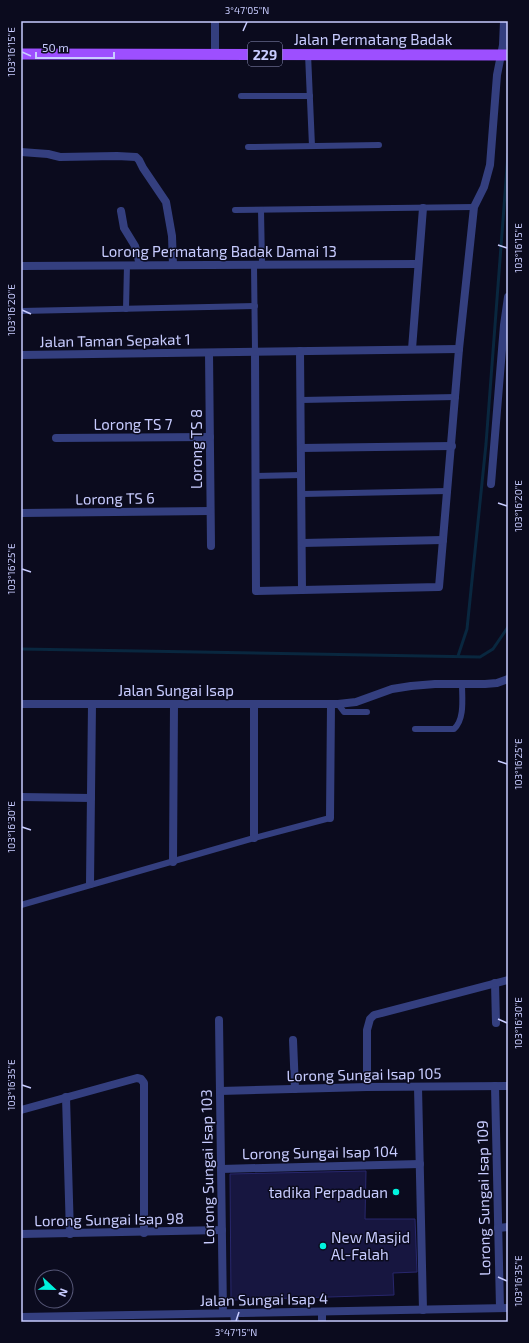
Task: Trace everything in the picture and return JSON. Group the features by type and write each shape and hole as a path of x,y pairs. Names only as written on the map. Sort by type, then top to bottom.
{"main road":[{"name":"Jalan Permatang Badak","path":"21,54 505,54"}],"street":[{"path":"215,21 215,54"},
{"path":"255,352 256,591 439,587 459,349 474,207 484,187 490,165 497,75 505,54 504,21"},
{"path":"21,152 48,154 60,157 136,157 166,202 172,236 173,265"},
{"path":"412,349 423,208"},
{"path":"121,211 124,228 135,246 140,265"},
{"name":"Lorong Permatang Badak Damai 13","path":"21,266 418,264"},
{"path":"491,484 504,325 508,297"},
{"path":"209,353 459,349"},
{"path":"300,351 302,590"},
{"name":"Jalan Taman Sepakat 1","path":"21,356 209,353"},
{"name":"Lorong TS 8","path":"209,353 210,546"},
{"name":"Lorong TS 7","path":"56,438 210,437"},
{"path":"301,448 452,446"},
{"name":"Lorong TS 6","path":"21,513 210,511"},
{"path":"302,543 443,540"},
{"name":"Jalan Sungai Isap","path":"21,704 334,704 356,702 392,689 405,687 435,684 485,684 497,683 508,679"},
{"path":"90,884 92,704"},
{"path":"173,862 174,704"},
{"path":"254,704 254,838"},
{"path":"330,818 334,704"},
{"path":"21,797 90,798"},
{"path":"367,1087 367,1030 370,1019 374,1015 508,980"},
{"path":"495,983 496,1023"},
{"name":"Lorong Sungai Isap 103","path":"219,1020 223,1313"},
{"path":"293,1040 295,1089"},
{"path":"21,1110 137,1078 141,1079 144,1083 144,1233"},
{"name":"Lorong Sungai Isap 109","path":"495,1086 498,1228 504,1308"},
{"name":"Lorong Sungai Isap 105","path":"220,1091 367,1087 508,1086"},
{"path":"418,1087 423,1310"},
{"path":"66,1097 70,1234"},
{"name":"Lorong Sungai Isap 104","path":"221,1169 420,1164"},
{"path":"498,1228 508,1227"},
{"name":"Lorong Sungai Isap 98","path":"21,1234 144,1233 222,1230"},
{"name":"Jalan Sungai Isap 4","path":"21,1317 43,1319 119,1319 223,1313 504,1308"},
{"path":"322,1312 322,1322"},
{"path":"234,1313 235,1322"}],"lane":[{"path":"308,54 312,146"},
{"path":"241,96 310,96"},
{"path":"248,147 379,145"},
{"path":"236,210 474,207"},
{"path":"255,352 255,306 261,210"},
{"path":"126,309 127,265"},
{"path":"21,312 255,306"},
{"path":"301,400 456,397"},
{"path":"255,476 302,475"},
{"path":"302,494 448,492"},
{"path":"415,729 454,729 458,725 460,718 462,684"},
{"path":"334,704 344,712 366,712"},
{"path":"21,905 90,884 330,818"}],"building":[{"name":"New Masjid Al-Falah","path":"366,1171 365,1219 415,1219 417,1272 393,1273 394,1295 231,1300 230,1174"}],"waterway":[{"path":"458,656 467,629 486,444 508,154"},
{"path":"21,649 480,657 493,649 508,627"}],"place":[{"name":"tadika Perpaduan","path":"396,1192"},
{"name":"New Masjid Al-Falah","path":"323,1246"}]}
